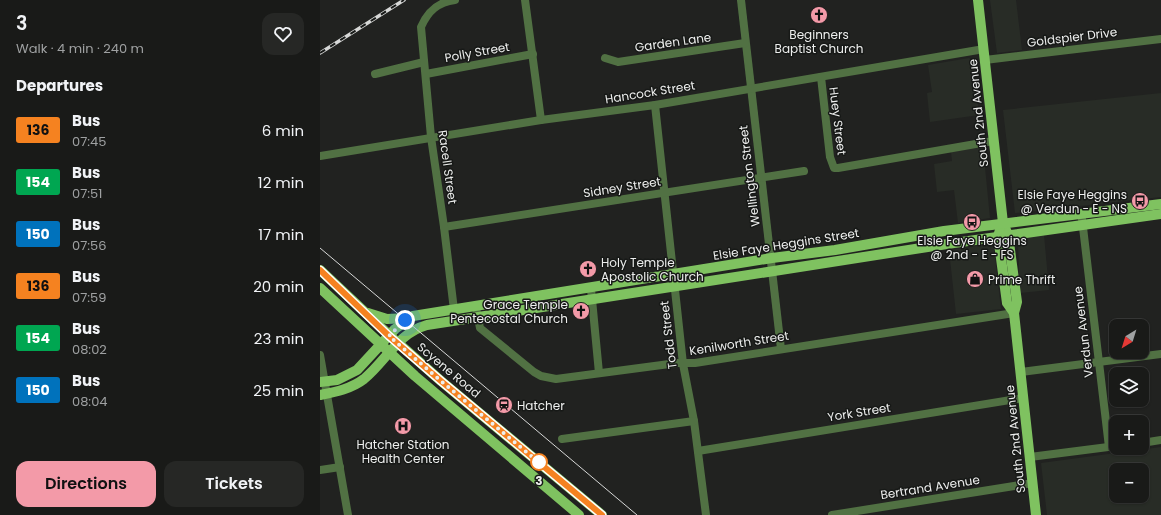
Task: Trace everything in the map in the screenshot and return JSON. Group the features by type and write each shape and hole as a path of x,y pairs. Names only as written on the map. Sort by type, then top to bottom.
{"main road":[{"name":"South 2nd Avenue","path":"978,0 1003,223 1003,236 1017,302 1014,314 1036,515"},
{"name":"Elsie Faye Heggins Street","path":"324,394 343,390 363,379 411,331 477,312 591,289 772,258 835,250 944,231 1161,204"},
{"name":"Elsie Faye Heggins Street","path":"323,382 344,377 357,370 402,323 411,318 454,310 477,312 592,300 947,244 1161,214"},
{"path":"944,231 947,244"},
{"name":"Scyene Road","path":"320,270 389,336 602,515"},
{"path":"320,288 389,352 579,515"},
{"path":"320,300 323,297 332,299"},
{"path":"365,312 387,319 411,318"},
{"path":"508,455 512,452 518,452 534,458"}],"street":[{"name":"Racell Street","path":"454,310 431,138 421,27 425,17 431,10 440,4 455,0"},
{"path":"526,0 541,120"},
{"name":"Wellington Street","path":"741,0 760,177 772,258 772,271 781,349"},
{"name":"Goldspier Drive","path":"985,60 1161,39"},
{"name":"Garden Lane","path":"605,58 618,62 745,43"},
{"name":"Hancock Street","path":"320,156 541,120 655,105 984,49"},
{"name":"Polly Street","path":"426,74 533,54"},
{"path":"375,74 424,62"},
{"name":"Huey Street","path":"821,77 830,157 834,168 993,141"},
{"name":"Todd Street","path":"655,105 683,364 694,421 706,515"},
{"name":"Sidney Street","path":"444,227 804,171"},
{"name":"Verdun Avenue","path":"1081,214 1098,362 1109,424"},
{"path":"591,289 599,373"},
{"name":"Kenilworth Street","path":"477,312 480,328 541,376 556,379 677,363 683,364 1014,314"},
{"path":"1021,372 1161,354"},
{"path":"320,355 324,394 340,467 348,515"},
{"name":"York Street","path":"698,451 1024,398"},
{"path":"562,439 694,421"},
{"path":"1149,441 1161,440"},
{"path":"1030,457 1109,447"},
{"path":"320,470 340,467"},
{"name":"Bertrand Avenue","path":"832,515 1032,483"}],"shaded area":[{"path":"990,0 1016,0 1022,50 997,53"},
{"path":"969,58 974,63 979,115 930,122 927,93 932,92 928,65"},
{"path":"1161,93 1161,197 1015,213 1003,110"},
{"path":"983,147 990,218 958,223 954,190 937,192 934,164 952,161 951,152"},
{"path":"1044,235 1049,290 1020,293 1019,238"},
{"path":"990,244 994,248 1001,309 956,314 949,250"},
{"path":"1161,447 1161,515 1047,515 1041,463 1109,454 1149,455 1149,449"}],"tram line":[{"path":"320,248 637,515"}],"railway":[{"path":"320,53 404,0"}],"bus line":[{"name":"136","path":"320,270 389,336 602,515"}],"place":[{"name":"Beginners Baptist Church","path":"819,15"},
{"name":"Elsie Faye Heggins @ Verdun - E - NS","path":"1140,201"},
{"name":"Elsie Faye Heggins @ 2nd - E - FS","path":"972,222"},
{"name":"Holy Temple Apostolic Church","path":"588,269"},
{"name":"Prime Thrift","path":"975,279"},
{"name":"Grace Temple Pentecostal Church","path":"581,311"},
{"name":"Hatcher","path":"504,405"},
{"name":"Hatcher Station Health Center","path":"403,426"},
{"name":"3","path":"539,462"}],"route":[{"path":"405,320 389,336 542,465 539,462"}]}
